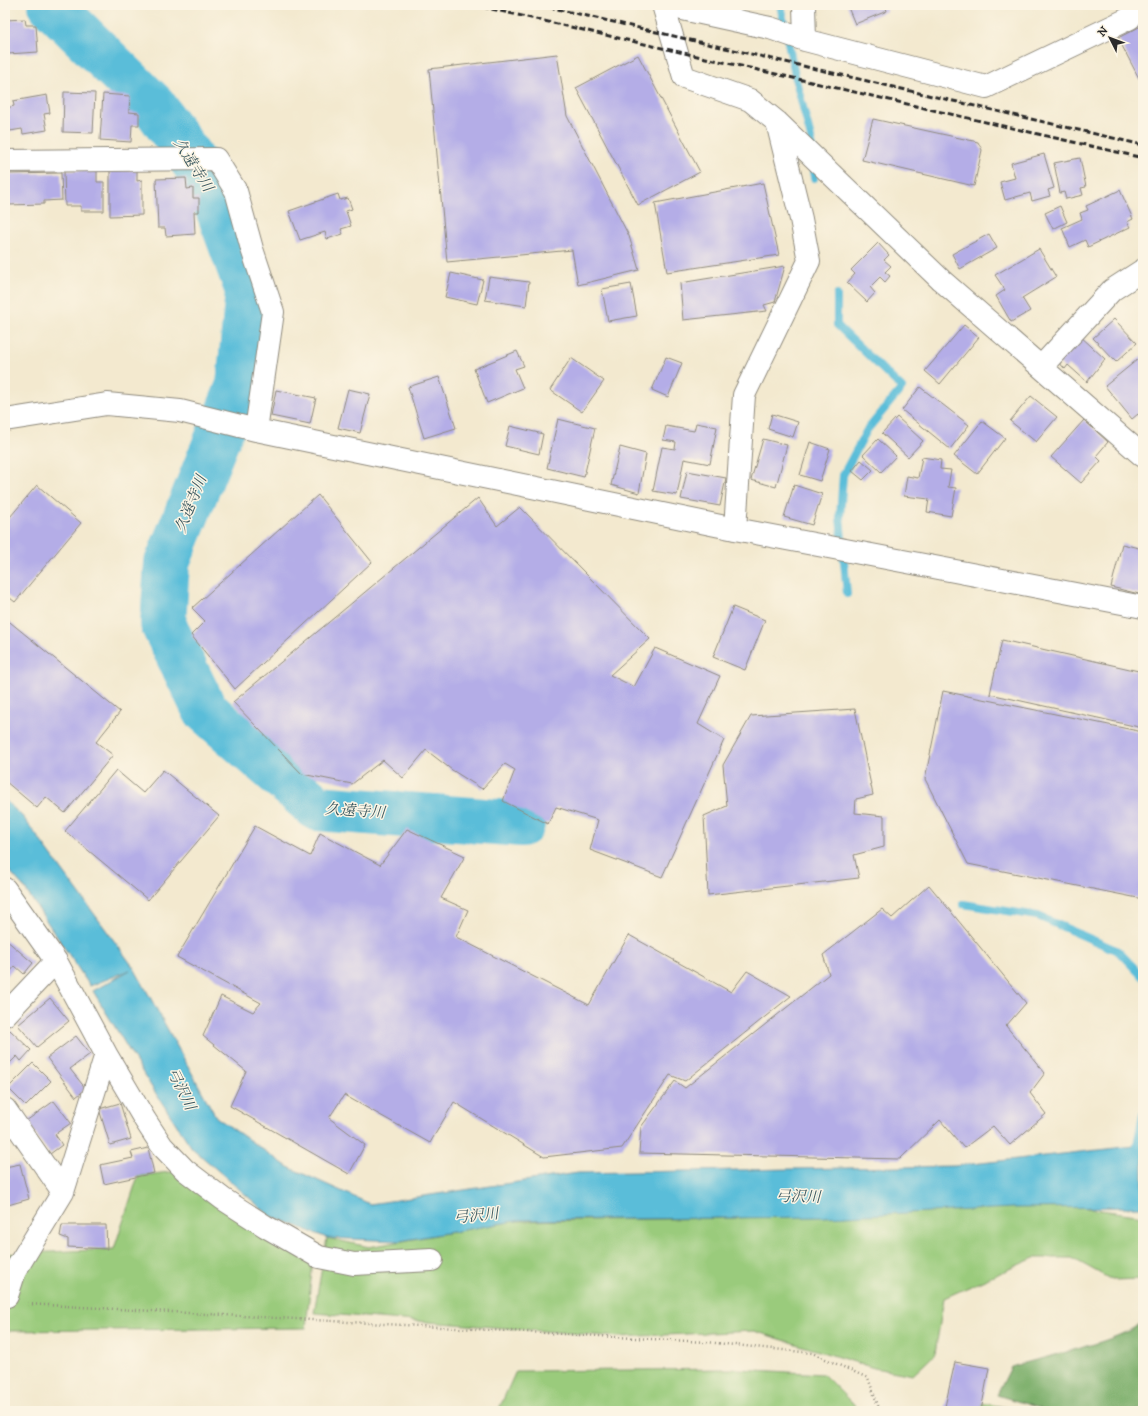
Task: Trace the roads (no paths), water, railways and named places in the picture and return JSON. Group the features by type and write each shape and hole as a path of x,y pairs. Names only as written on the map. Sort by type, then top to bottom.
{"street":[{"path":"1137,5 1130,18 986,87 805,40 770,28 664,5 684,76 750,100 777,122 941,280 1042,366 1143,456"},
{"path":"804,5 805,40"},
{"path":"735,529 744,396 809,260 801,219 777,122"},
{"path":"5,161 170,158 216,159 236,191 252,249 273,312 256,430"},
{"path":"1042,366 1112,290 1143,270"},
{"path":"5,420 107,404 180,411 256,430 735,529 1143,607"},
{"path":"5,889 56,961 106,1054 145,1120 162,1146 185,1170 224,1199 265,1226 319,1257 354,1264 432,1260"},
{"path":"5,1015 56,961"},
{"path":"7,1296 15,1271 63,1192 106,1054"},
{"path":"5,1109 63,1192"}],"water":[{"name":"弓沢川","path":"5,800 23,817 134,968 216,1117 288,1167 370,1204 578,1173 954,1166 1143,1145 1143,1207 1013,1208 824,1217 521,1220 400,1241 327,1238 269,1215 192,1148 149,1083 93,991 130,970 90,986 23,886 5,866"}],"waterway":[{"name":"久遠寺川","path":"51,5 154,106 209,184 248,291 239,385 167,563 163,624 205,710 317,808 522,824"},
{"path":"780,5 797,84 811,138 812,150"},
{"path":"813,162 814,178"},
{"path":"837,295 837,325 902,388 867,430 843,475 840,517 847,594"},
{"path":"963,904 1038,916 1118,951 1143,977"},
{"path":"1135,1156 1143,1114"}],"railway":[{"path":"474,5 1143,158"},
{"path":"540,5 1143,145"}]}
